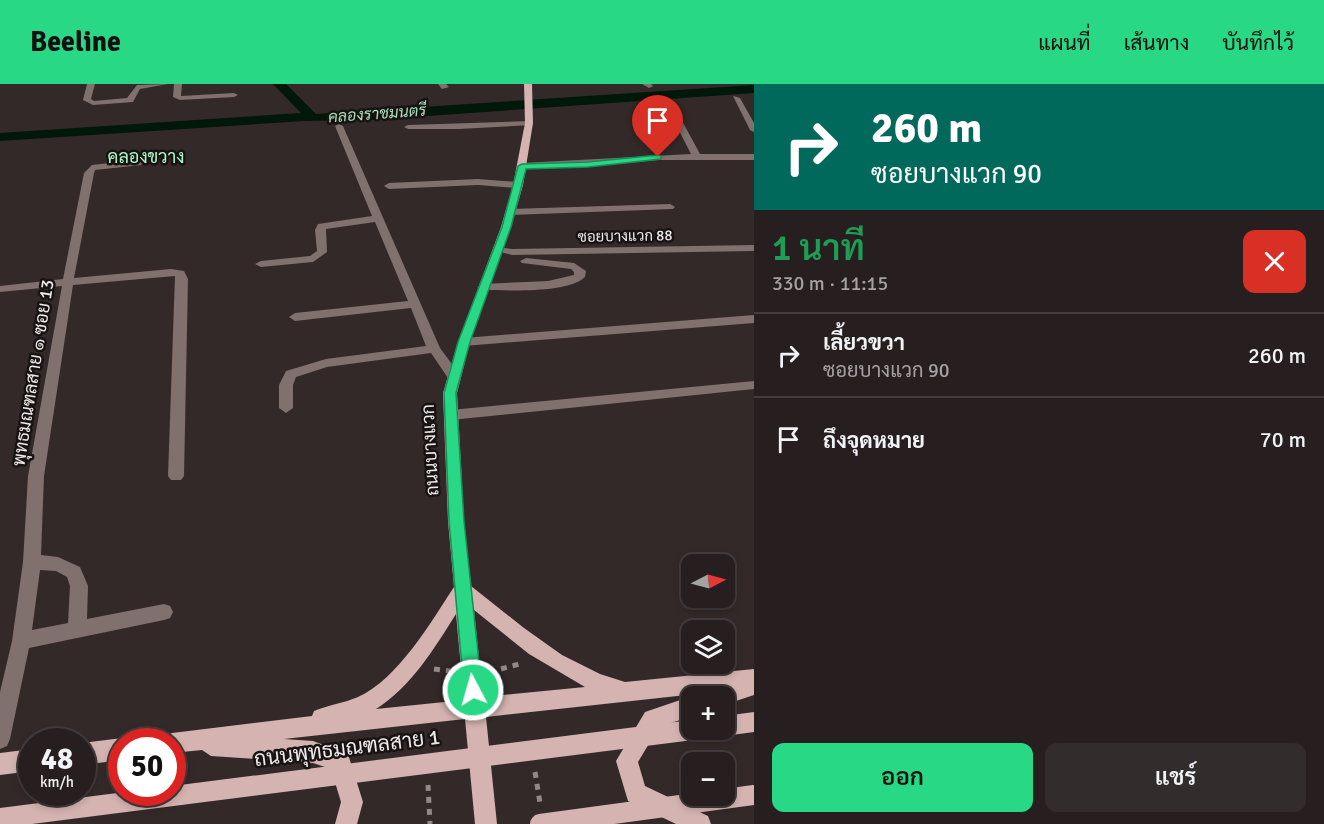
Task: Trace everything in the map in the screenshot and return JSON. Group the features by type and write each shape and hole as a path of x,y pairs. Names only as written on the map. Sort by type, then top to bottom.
{"main road":[{"name":"ถนนบางแวก","path":"486,824 462,589 450,393 453,375 518,185 530,120 529,87"},
{"path":"293,728 367,703 399,676 429,640 462,589 526,643 593,682 628,693"},
{"name":"ถนนพุทธมณฑลสาย 1","path":"186,742 754,678"},
{"path":"735,692 754,685"},
{"path":"681,710 652,719 627,761 636,793 700,824"},
{"path":"735,725 754,722"},
{"name":"ถนนพุทธมณฑลสาย 1","path":"0,818 681,731"},
{"path":"186,744 313,752 340,762 352,802 345,824"},
{"path":"0,764 18,762"},
{"path":"541,818 754,795"}],"street":[{"path":"91,84 87,100 93,103 130,100 137,87 164,84"},
{"path":"178,84 177,97 180,98 234,95"},
{"path":"736,98 754,130"},
{"path":"677,118 696,156"},
{"path":"408,127 459,128 530,120"},
{"path":"339,126 434,349 453,375"},
{"path":"522,166 696,156 754,157"},
{"name":"พุทธมณฑลสาย ๑ ซอย 13","path":"0,739 21,641 32,562 36,476 89,172 92,168 100,166 138,163"},
{"path":"389,186 478,182 518,185"},
{"path":"510,212 670,207"},
{"path":"261,264 313,259 322,252 320,230 322,226 378,218"},
{"name":"ซอยบางแวก 88","path":"495,254 754,248"},
{"path":"483,287 556,284 579,277 580,271 574,266 495,254"},
{"path":"0,289 180,273 182,279 176,476"},
{"path":"295,317 414,304"},
{"path":"464,342 754,319"},
{"path":"286,408 286,385 291,374 326,363 434,349"},
{"path":"451,415 754,385"},
{"path":"32,562 58,564 74,572 79,586 77,630"},
{"path":"21,641 164,612"}],"path":[{"path":"501,669 532,660"},
{"path":"429,668 457,671"},
{"path":"535,769 541,818"}],"waterway":[{"path":"279,84 313,118"},
{"name":"คลองราชมนตรี","path":"313,118 371,116 754,89"},
{"name":"คลองราชมนตรี","path":"0,137 313,118"}],"district":[{"name":"คลองขวาง","path":"146,157"}],"route":[{"path":"473,690 456,521 450,393 453,375 464,342 506,227 522,166 567,166 658,157"}]}
